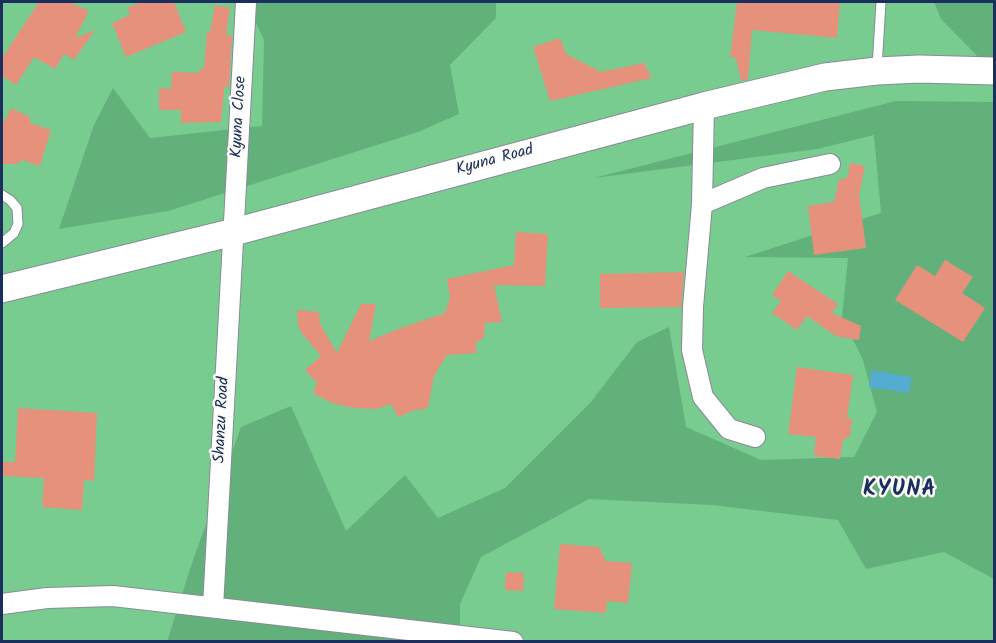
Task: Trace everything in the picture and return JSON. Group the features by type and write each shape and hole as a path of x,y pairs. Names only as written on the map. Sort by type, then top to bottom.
{"main road":[{"name":"Kyuna Road","path":"2,289 234,232 704,105 825,77 877,70 994,71"}],"street":[{"name":"Kyuna Close","path":"234,232 246,2"},
{"path":"704,105 702,204 693,307 692,350 703,397 729,429 755,437"},
{"path":"702,204 763,178 830,164"},
{"name":"Shanzu Road","path":"213,607 234,232"},
{"path":"2,604 47,598 113,596 213,607 339,632 513,642"}],"lane":[{"path":"877,70 881,2"},
{"path":"2,195 17,208 18,224 14,233 2,243"}],"green space":[{"path":"2,2 994,2 994,641 2,641"},
{"path":"246,2 496,2 496,18 450,65 459,114 418,132 168,211 59,229 94,125 113,88 150,138 262,126 264,40"},
{"path":"934,2 994,2 994,73 941,19"},
{"path":"896,101 994,102 994,579 944,552 866,569 838,520 712,505 589,499 481,557 460,604 460,641 167,642 192,563 241,427 291,406 346,531 405,475 438,518 505,488 591,402 637,342 669,327 686,427 761,460 854,457 877,412 863,360 842,317 848,258 745,257 881,213 874,135 817,149 594,178"}],"water":[{"path":"872,370 912,377 909,393 869,387"}],"building":[{"path":"39,2 69,2 89,11 75,38 95,30 74,60 64,54 55,69 34,57 16,85 2,76 2,58"},
{"path":"142,2 174,2 186,32 126,57 112,23 130,15 127,8"},
{"path":"737,2 840,2 837,38 752,30 748,79 741,81 736,58 730,57"},
{"path":"215,5 230,8 226,35 232,35 229,87 224,87 221,122 181,123 181,110 159,110 159,88 171,89 172,72 199,73 199,69 204,69 207,32 210,32"},
{"path":"560,38 566,54 601,72 644,63 652,78 550,101 533,47"},
{"path":"11,108 30,117 30,123 51,130 40,166 22,160 17,164 2,164 2,122"},
{"path":"850,163 865,166 859,195 866,248 814,255 808,206 834,202 839,180 848,177"},
{"path":"516,232 548,234 545,286 494,285 502,322 485,323 484,337 475,344 477,353 447,355 434,376 428,407 398,417 391,404 377,409 353,408 332,403 313,393 317,383 305,370 321,356 301,332 297,310 319,312 320,324 337,353 361,304 376,304 369,341 445,313 450,298 447,279 514,265"},
{"path":"945,260 973,277 962,293 985,308 963,342 895,300 917,265 935,276"},
{"path":"788,271 838,304 832,313 861,326 859,340 836,336 807,316 797,330 772,313 781,301 772,295"},
{"path":"684,272 681,307 600,308 600,274"},
{"path":"797,367 853,375 847,418 852,418 850,436 843,440 840,459 814,456 816,437 788,434"},
{"path":"18,408 97,413 94,481 84,480 82,510 42,507 44,478 2,476 2,462 15,462"},
{"path":"560,544 599,547 606,561 632,563 628,603 607,601 606,613 554,609"},
{"path":"506,572 524,573 523,591 505,590"}],"district":[{"name":"KYUNA","path":"900,491"}]}
